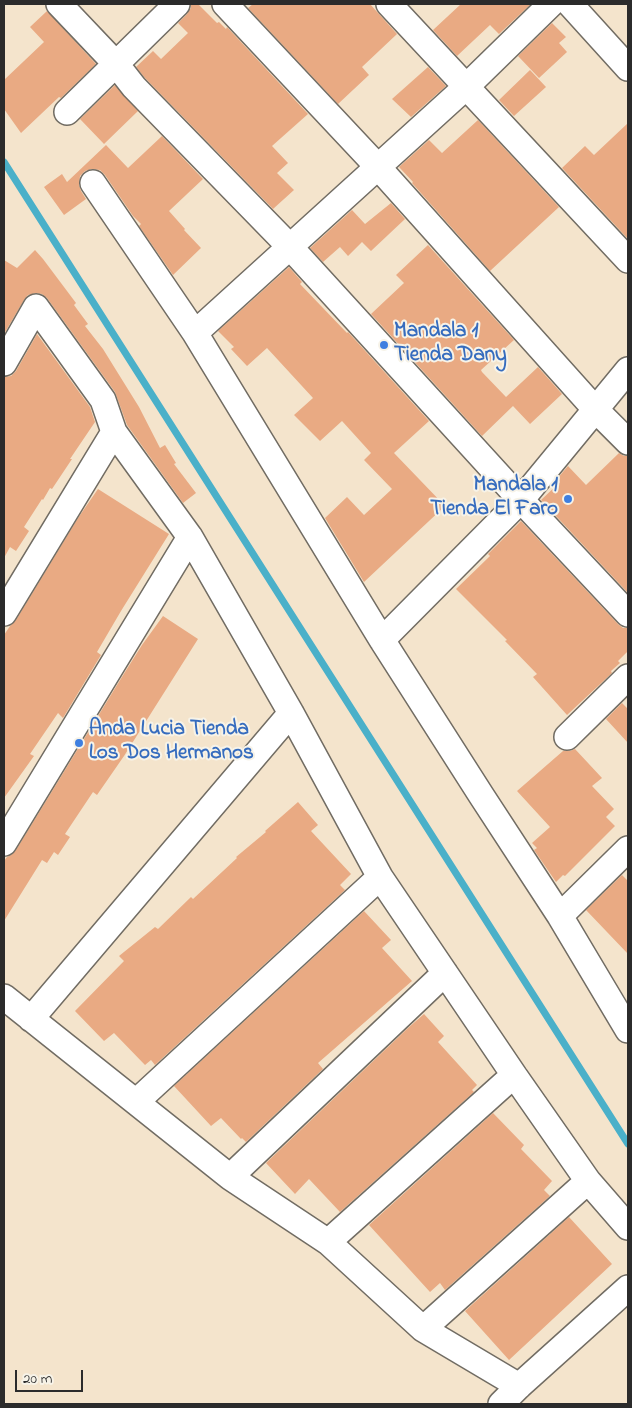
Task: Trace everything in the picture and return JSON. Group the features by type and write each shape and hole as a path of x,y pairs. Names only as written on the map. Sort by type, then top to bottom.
{"street":[{"path":"58,4 116,64 134,87 290,248 520,500 628,614"},
{"path":"67,112 177,4"},
{"path":"226,4 378,167 595,410 628,442"},
{"path":"389,4 628,260"},
{"path":"196,333 467,86 551,4"},
{"path":"570,4 628,68"},
{"path":"93,183 196,333 382,640 627,1023"},
{"path":"4,363 36,307 103,400 114,432 190,537 292,714 380,877 514,1075 588,1180 628,1227"},
{"path":"382,640 520,500 628,370"},
{"path":"4,613 114,432"},
{"path":"4,843 190,537"},
{"path":"567,737 628,677"},
{"path":"31,1019 292,714"},
{"path":"560,916 628,849"},
{"path":"136,1102 380,877"},
{"path":"230,1177 445,974"},
{"path":"4,997 230,1177 328,1242 422,1329 519,1386"},
{"path":"328,1242 514,1075"},
{"path":"422,1329 588,1180"},
{"path":"501,1404 628,1288"}],"building":[{"path":"191,4 198,4 217,23 219,22 226,29 227,27 308,114 272,146 288,163 277,173 294,190 273,209 136,67 153,51 161,59 188,33 178,23 187,14"},
{"path":"253,4 370,4 397,34 362,67 369,75 338,104 248,8"},
{"path":"461,4 531,4 499,34 490,25 457,56 433,30"},
{"path":"47,11 96,64 21,133 4,109 4,80 44,42 30,27"},
{"path":"552,23 566,37 559,43 567,52 539,78 518,56"},
{"path":"428,67 446,86 411,117 392,99"},
{"path":"530,70 546,87 514,116 499,100"},
{"path":"115,85 138,111 104,144 80,119"},
{"path":"478,120 559,207 490,271 399,167 429,140 442,153"},
{"path":"628,123 628,239 562,168 585,146 594,155"},
{"path":"162,136 203,179 169,211 201,248 173,275 139,226 141,224 133,216 100,170 91,169 85,171 80,176 79,185 86,199 64,215 44,187 62,174 67,182 106,145 128,168"},
{"path":"391,203 405,219 371,251 362,242 348,256 340,247 323,262 310,248 352,210 365,224"},
{"path":"428,245 514,340 481,370 482,372 506,397 538,367 562,394 530,424 513,406 482,436 371,314 404,283 396,275"},
{"path":"35,250 76,303 74,305 88,324 85,326 103,349 139,407 160,448 165,445 176,463 174,464 196,493 183,503 127,425 115,392 47,298 42,294 36,293 28,295 4,334 4,260 17,268"},
{"path":"289,267 302,282 300,284 348,332 429,421 394,453 445,506 364,582 325,518 347,497 364,515 392,489 364,460 371,453 342,421 320,441 294,415 313,398 267,348 247,366 231,349 234,347 218,331"},
{"path":"37,334 90,407 95,422 52,489 50,488 24,527 29,531 16,551 10,547 4,558 4,377 11,376 16,371"},
{"path":"619,453 628,456 628,593 541,500 560,482 557,479 568,466 586,485"},
{"path":"98,489 169,534 97,652 101,655 63,718 58,713 30,754 34,756 4,798 4,635 16,620 78,518"},
{"path":"521,521 618,624 623,628 628,628 628,651 618,661 620,663 611,671 612,673 567,715 533,677 537,674 505,641 507,640 456,589 490,556 488,554"},
{"path":"163,616 198,639 124,756 97,795 93,792 65,834 70,837 58,855 54,852 47,863 42,860 4,921 4,861 16,850 125,672"},
{"path":"622,703 628,709 628,743 606,719"},
{"path":"575,749 602,778 592,786 614,809 606,817 615,826 565,876 563,875 556,882 534,850 537,848 532,843 550,827 517,791 563,751"},
{"path":"298,802 318,825 311,831 351,874 340,885 345,890 155,1065 151,1060 145,1065 114,1033 104,1041 75,1011 124,961 119,956 155,927 158,929 191,897 193,899 236,857"},
{"path":"622,875 628,881 628,954 586,910"},
{"path":"364,911 391,940 382,948 412,981 318,1063 323,1069 246,1142 221,1118 211,1126 174,1086"},
{"path":"424,1014 444,1036 438,1042 477,1085 472,1090 474,1092 340,1212 309,1179 295,1194 266,1163"},
{"path":"493,1113 524,1145 521,1149 552,1181 544,1190 550,1196 445,1290 440,1283 430,1292 369,1225"},
{"path":"569,1217 612,1264 509,1360 465,1311"}],"waterway":[{"path":"4,162 628,1144"}],"place":[{"name":"Mandala 1 Tienda Dany","path":"384,345"},
{"name":"Mandala 1 Tienda El Faro","path":"568,499"},
{"name":"Anda Lucia Tienda Los Dos Hermanos","path":"79,743"}]}
